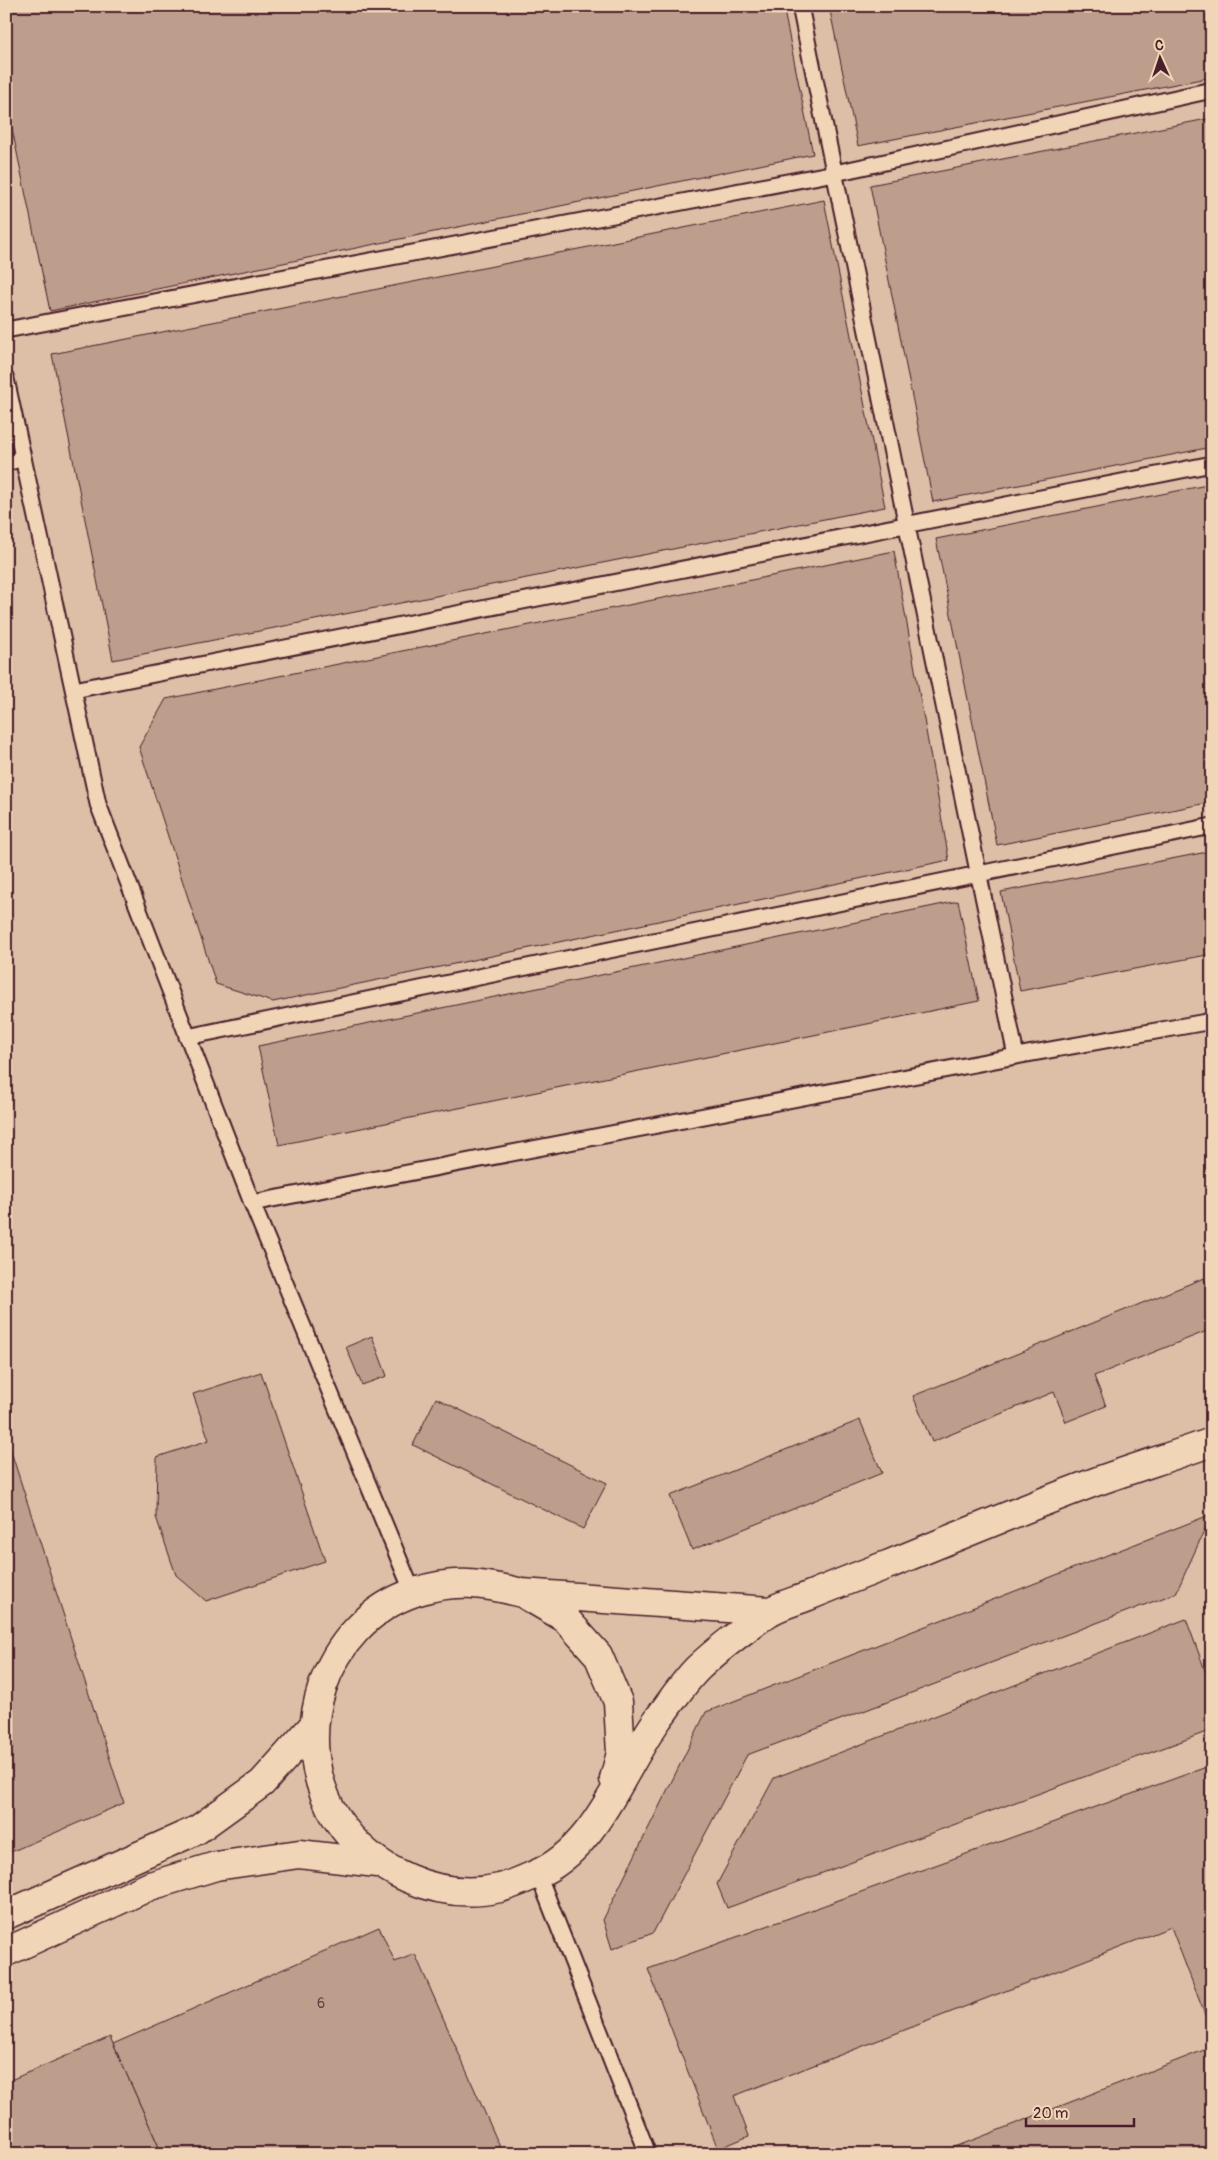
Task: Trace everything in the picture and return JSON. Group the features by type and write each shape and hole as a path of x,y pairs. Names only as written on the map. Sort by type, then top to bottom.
{"main road":[{"path":"769,1611 522,1593 486,1584 449,1584 413,1593 382,1609 355,1631 334,1659 320,1691 313,1726 315,1765 327,1803 348,1836 377,1862 415,1882 456,1891 498,1888 538,1874 567,1855 590,1830 657,1721 697,1670 769,1611 1092,1483 1212,1442"},
{"path":"522,1593 565,1618 598,1656 618,1702 621,1753 608,1801"},
{"path":"6,1915 197,1830 262,1783 313,1726"},
{"path":"6,1952 150,1886 216,1866 299,1854 377,1862"}],"lane":[{"path":"800,6 1016,1056"},
{"path":"6,330 835,173 1212,90"},
{"path":"6,379 98,804 252,1203 413,1593"},
{"path":"6,463 24,458"},
{"path":"74,690 1212,464"},
{"path":"187,1037 1212,826"},
{"path":"252,1203 1016,1056 1212,1021"},
{"path":"538,1874 648,2154"}],"shaded area":[{"path":"6,6 1212,6 1212,2154 6,2154"}],"building":[{"path":"25,6 783,6 813,154 50,311 6,100 6,10"},
{"path":"829,6 1212,6 1212,77 858,146"},
{"path":"1212,118 1212,447 933,502 870,185"},
{"path":"824,200 885,507 113,660 52,354"},
{"path":"1212,484 1212,802 997,845 936,539"},
{"path":"894,551 949,860 273,1002 216,984 139,747 166,699"},
{"path":"1212,851 1212,954 1020,991 1001,892"},
{"path":"958,901 979,1001 279,1145 258,1046"},
{"path":"1204,1278 1212,1297 1212,1329 1094,1376 1106,1406 1066,1422 1054,1392 932,1442 913,1396"},
{"path":"372,1336 387,1376 362,1385 346,1347"},
{"path":"261,1372 325,1561 206,1601 176,1575 156,1517 157,1457 209,1440 193,1394"},
{"path":"436,1398 607,1483 583,1529 413,1445"},
{"path":"860,1420 882,1473 692,1550 670,1496"},
{"path":"6,1436 124,1803 6,1854"},
{"path":"1212,1514 1176,1593 747,1755 653,1933 612,1949 603,1920 706,1712"},
{"path":"1186,1619 1212,1689 1212,1730 727,1908 717,1884 774,1778"},
{"path":"1212,1765 1212,2033 1171,1927 734,2096 749,2136 718,2149 648,1969"},
{"path":"379,1927 395,1962 415,1954 503,2154 162,2154 113,2044"},
{"path":"110,2037 162,2154 6,2154 6,2082"},
{"path":"1212,2047 1212,2154 937,2154"}]}
